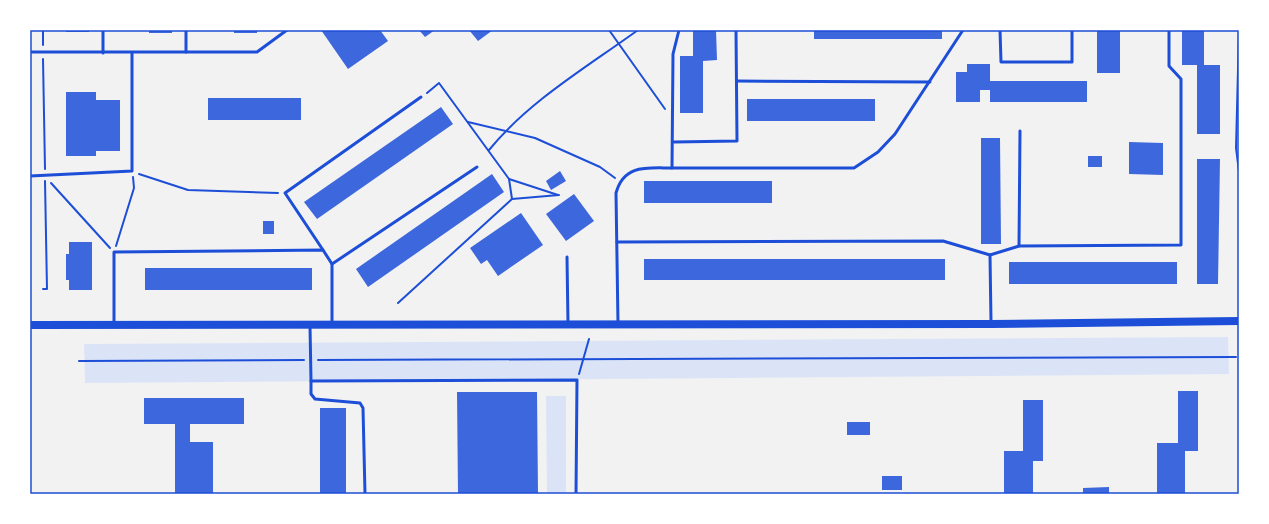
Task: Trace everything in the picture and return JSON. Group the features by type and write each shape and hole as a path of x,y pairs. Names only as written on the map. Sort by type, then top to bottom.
{"main road":[{"path":"30,325 991,324 1239,321"}],"lane":[{"path":"103,30 103,53"},
{"path":"186,30 186,52"},
{"path":"279,30 281,35"},
{"path":"30,52 132,54 258,52 287,30"},
{"path":"672,168 674,142 673,54 679,30"},
{"path":"674,142 737,141 736,30"},
{"path":"618,324 616,193 619,182 631,171 643,168 854,168 878,152 895,134 963,30"},
{"path":"1000,30 1001,62 1072,62 1072,30"},
{"path":"617,242 943,241 990,255 1019,246 1181,245 1181,79 1169,66 1169,30"},
{"path":"30,176 132,171 132,54"},
{"path":"737,81 930,82"},
{"path":"332,324 332,264 285,194 420,97"},
{"path":"1019,246 1020,131"},
{"path":"332,264 478,167"},
{"path":"114,324 114,252 323,250"},
{"path":"990,255 991,324"},
{"path":"567,257 568,324"},
{"path":"310,324 311,394 315,399 360,403 363,408 365,494"},
{"path":"311,381 577,380 576,494"}],"path":[{"path":"43,30 47,289 43,289"},
{"path":"609,30 674,122"},
{"path":"489,150 504,132 552,92 638,30"},
{"path":"1239,30 1236,148 1239,172"},
{"path":"420,97 440,83 510,179 512,199"},
{"path":"468,122 504,132 535,138 600,167 619,182"},
{"path":"114,252 134,188 132,171 188,190 285,194"},
{"path":"45,176 114,252"},
{"path":"398,303 512,199 559,196 510,179"},
{"path":"577,380 589,338"},
{"path":"79,361 1236,357"}],"shaded area":[{"path":"1228,337 1229,374 85,383 84,344"},
{"path":"546,396 566,396 566,494 547,494"}],"building":[{"path":"66,30 89,30 89,32 66,32"},
{"path":"149,30 172,30 172,33 149,33"},
{"path":"234,30 257,30 257,33 234,33"},
{"path":"321,30 380,30 388,41 348,69"},
{"path":"419,30 435,30 425,37"},
{"path":"469,30 493,30 478,41"},
{"path":"693,30 716,30 717,60 703,61 703,113 680,113 680,56 693,56"},
{"path":"814,30 942,30 942,39 814,39"},
{"path":"1097,30 1120,30 1120,73 1097,73"},
{"path":"1182,30 1204,30 1204,65 1220,65 1220,134 1197,134 1197,65 1182,65"},
{"path":"967,64 990,64 990,81 1087,81 1087,102 990,102 990,90 980,90 980,102 956,102 956,72 967,72"},
{"path":"66,92 96,92 96,100 120,100 120,151 96,151 96,156 66,156"},
{"path":"208,98 301,98 301,120 208,120"},
{"path":"747,99 875,99 875,121 747,121"},
{"path":"441,107 453,124 317,219 304,202"},
{"path":"981,138 1000,138 1001,244 981,244"},
{"path":"1129,142 1163,143 1163,175 1129,174"},
{"path":"1088,156 1102,156 1102,167 1088,167"},
{"path":"1197,159 1220,159 1218,284 1197,284"},
{"path":"560,171 566,181 551,190 546,181"},
{"path":"492,174 504,192 368,287 356,269"},
{"path":"644,181 772,181 772,203 644,203"},
{"path":"574,194 594,221 566,241 546,214"},
{"path":"521,213 543,245 498,276 487,260 481,264 470,248"},
{"path":"263,221 274,221 274,234 263,234"},
{"path":"69,242 92,242 92,290 69,290 69,280 66,280 66,254 69,254"},
{"path":"644,259 945,259 945,280 644,280"},
{"path":"1009,262 1177,262 1177,284 1009,284"},
{"path":"145,268 312,268 312,290 145,290"},
{"path":"1178,391 1198,391 1198,451 1185,451 1185,494 1157,494 1157,443 1178,443"},
{"path":"457,392 537,392 538,494 458,494"},
{"path":"144,398 244,398 244,424 190,424 190,442 213,442 213,494 175,494 175,424 144,424"},
{"path":"1023,400 1043,400 1043,461 1033,461 1033,494 1004,494 1004,451 1023,451"},
{"path":"320,408 346,408 346,494 320,494"},
{"path":"847,422 870,422 870,435 847,435"},
{"path":"882,476 902,476 902,490 882,490"},
{"path":"1109,487 1109,494 1083,494 1083,488"}]}
